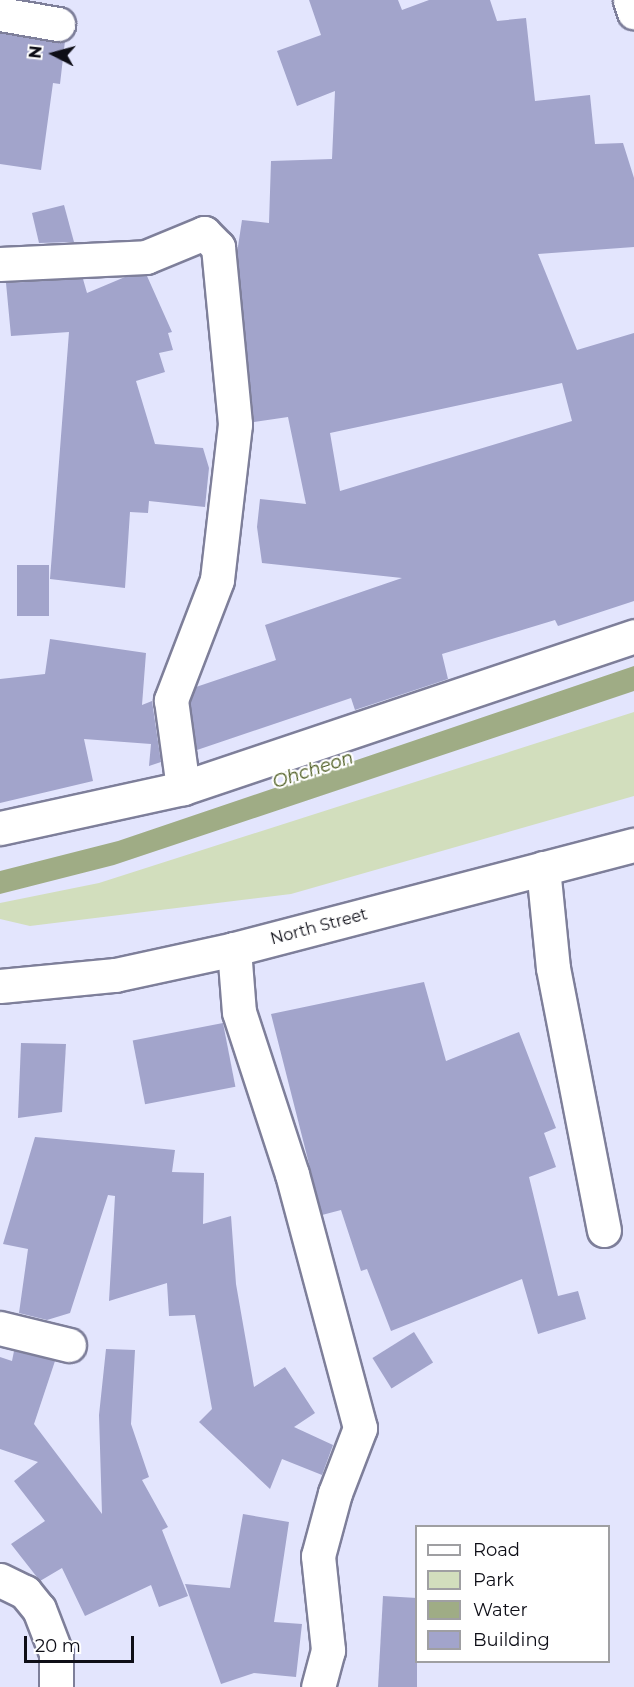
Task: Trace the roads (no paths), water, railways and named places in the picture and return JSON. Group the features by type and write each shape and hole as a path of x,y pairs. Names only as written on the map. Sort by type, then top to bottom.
{"street":[{"path":"630,0 634,12"},
{"path":"0,14 58,24"},
{"path":"0,264 146,257 204,232 218,247 235,424 217,580 171,700 183,788"},
{"path":"0,828 183,788 634,636"},
{"name":"North Street","path":"0,986 115,975 234,949 634,845"},
{"path":"543,868 554,968 604,1230"},
{"path":"234,949 239,1012 292,1174 360,1428 335,1493 318,1556 328,1650 318,1687"},
{"path":"0,1328 69,1345"},
{"path":"0,1580 25,1592 39,1609 56,1653 56,1687"}],"water":[{"path":"634,666 634,691 114,865 0,894 0,871 118,841"}],"water label":[{"name":"Ohcheon","path":"313,770"}]}
